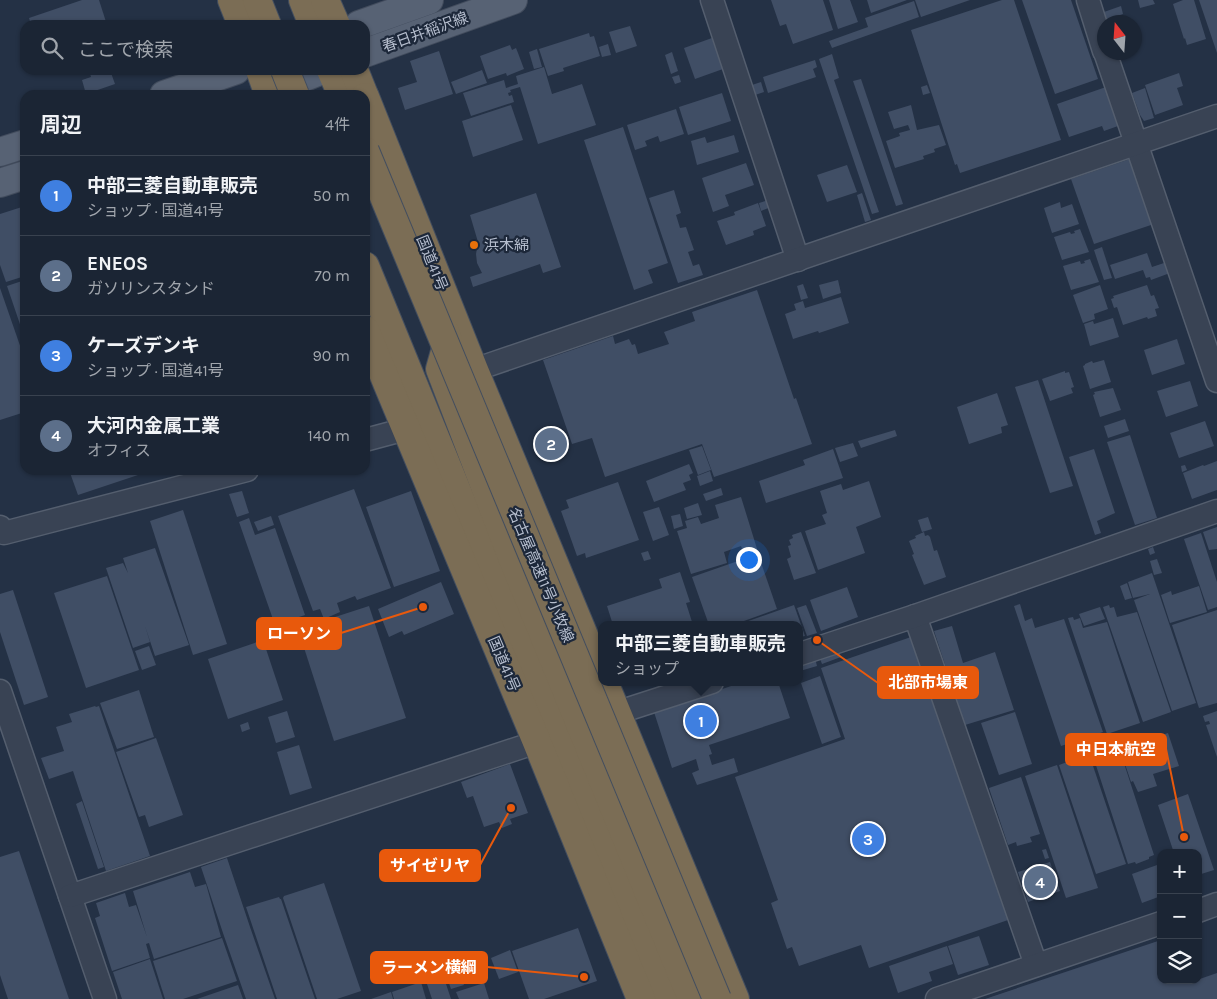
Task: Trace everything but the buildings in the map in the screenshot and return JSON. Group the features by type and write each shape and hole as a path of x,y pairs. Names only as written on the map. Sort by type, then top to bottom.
{"highway":[{"path":"232,0 240,20"},
{"path":"257,0 265,20"},
{"path":"303,0 311,20"},
{"path":"325,0 334,20"},
{"path":"287,75 293,90"},
{"path":"333,75 340,90"},
{"name":"国道41号","path":"356,75 362,90"},
{"name":"国道41号","path":"370,111 474,370 598,669"},
{"path":"370,151 448,340 440,369 512,557 692,999"},
{"name":"名古屋高速11号小牧線","path":"370,163 717,999"},
{"path":"370,278 665,999"},
{"name":"国道41号","path":"370,342 537,742 641,999"},
{"name":"国道41号","path":"605,686 734,999"}],"main road":[{"name":"春日井稲沢線","path":"370,21 429,0"},
{"name":"春日井稲沢線","path":"370,51 513,0"},
{"path":"178,90 222,75"},
{"path":"264,88 306,75"},
{"path":"0,152 20,146"},
{"path":"0,184 20,177"}],"street":[{"path":"712,0 798,260"},
{"path":"1088,0 1097,28"},
{"path":"1108,60 1217,381"},
{"path":"474,370 1217,116"},
{"path":"370,439 406,429"},
{"path":"0,527 4,533 228,475"},
{"path":"803,653 1217,511"},
{"path":"915,616 1036,965"},
{"path":"616,713 700,686"},
{"path":"0,691 105,999"},
{"path":"70,896 537,742"},
{"path":"1202,910 1217,904"},
{"path":"937,999 1157,924"}],"place":[{"name":"浜木綿","path":"474,245"},
{"name":"ENEOS","path":"551,444"},
{"name":"ローソン","path":"423,607"},
{"name":"北部市場東","path":"817,640"},
{"name":"中部三菱自動車販売","path":"701,721"},
{"name":"サイゼリヤ","path":"511,808"},
{"name":"中日本航空","path":"1184,837"},
{"name":"ケーズデンキ","path":"868,839"},
{"name":"大河内金属工業","path":"1040,882"},
{"name":"ラーメン横綱","path":"584,977"}]}
